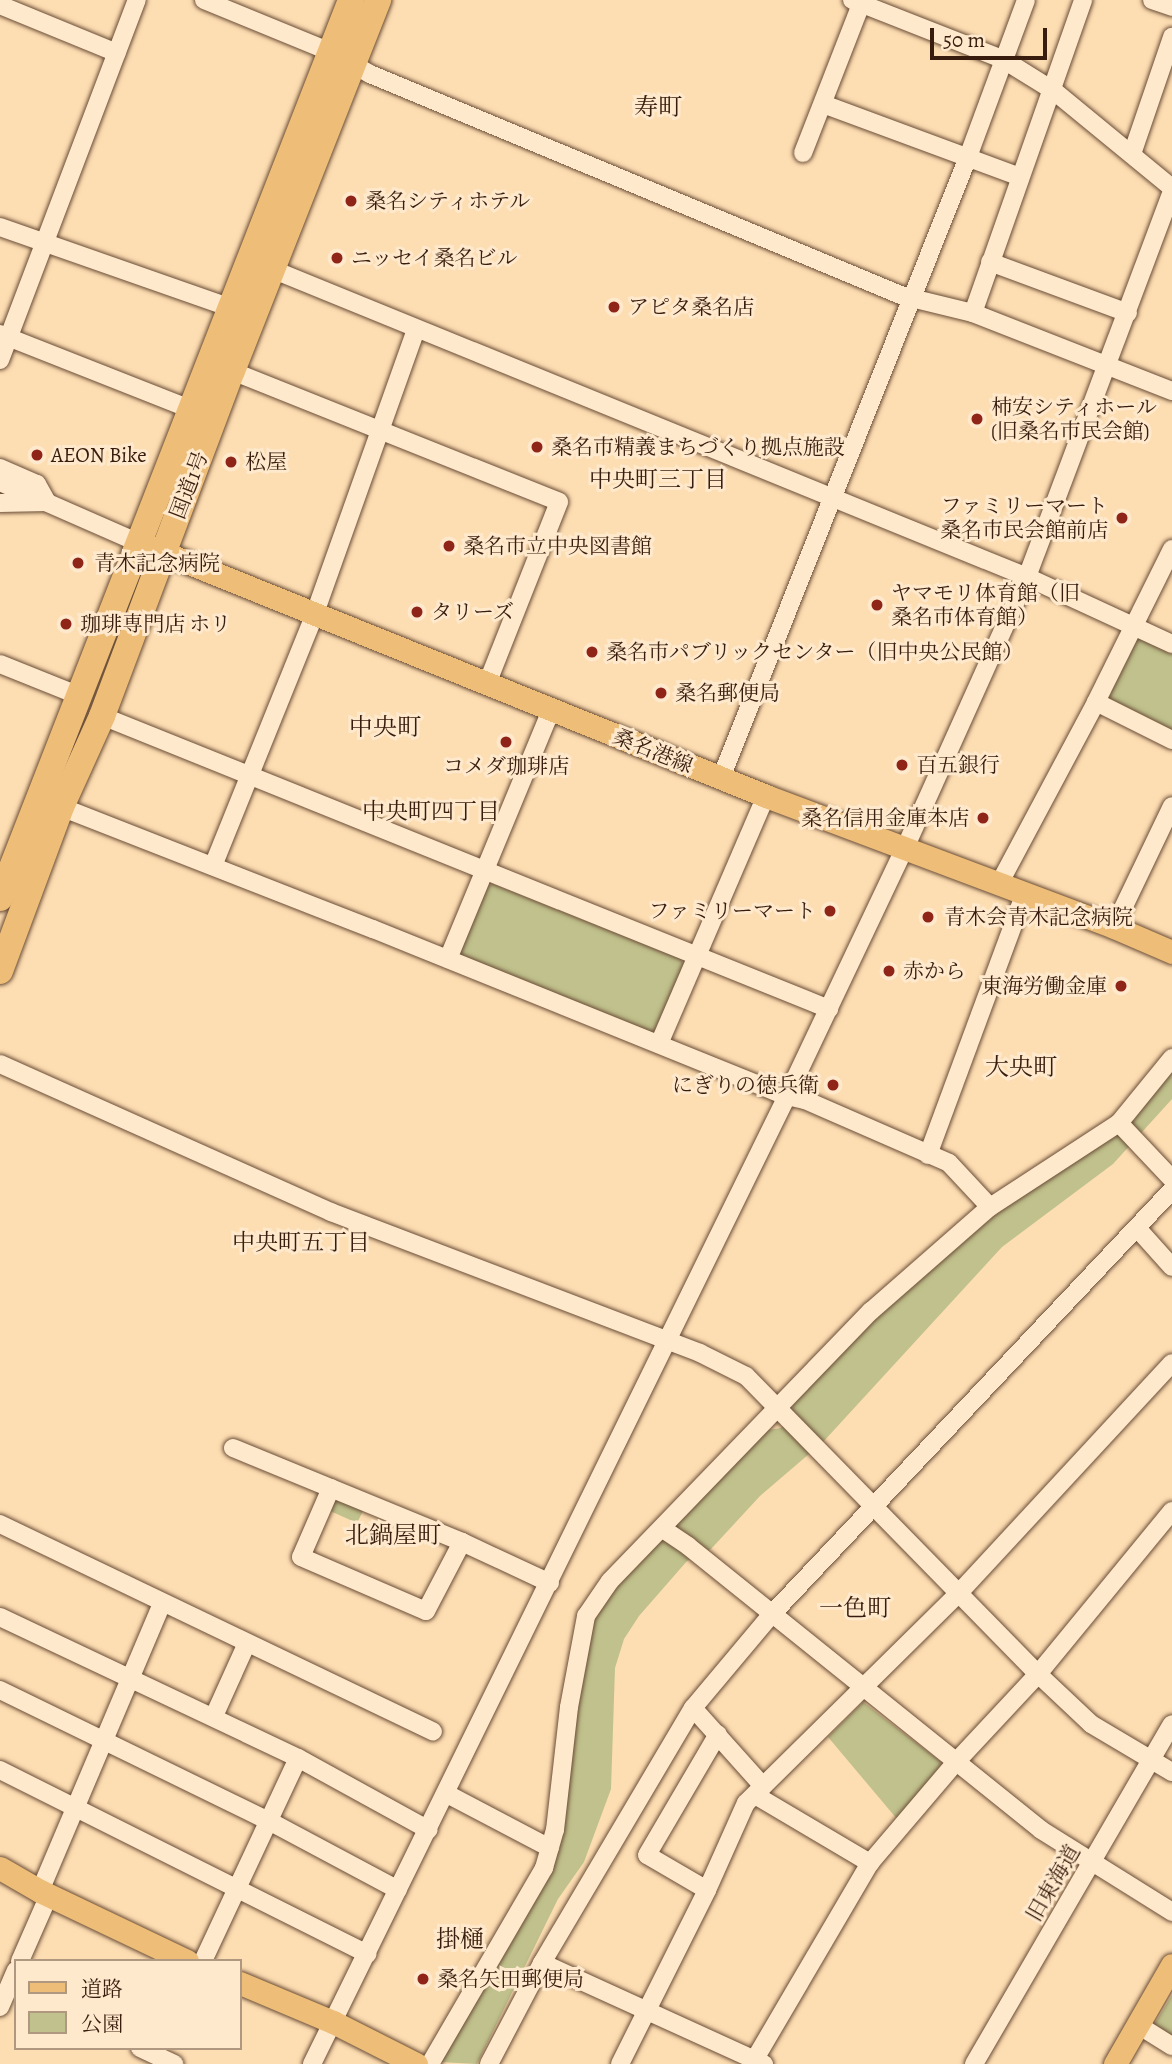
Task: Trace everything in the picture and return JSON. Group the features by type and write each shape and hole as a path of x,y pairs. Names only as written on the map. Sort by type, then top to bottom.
{"highway":[{"name":"国道1号","path":"0,971 61,807 102,716 232,371 274,270 342,58 351,0"},
{"name":"国道1号","path":"0,898 5,870 79,696 137,542 231,308 342,58 378,0"}],"main road":[{"name":"桑名港線","path":"137,542 766,796 1114,927 1172,952"},
{"path":"0,1868 44,1893 183,1959"},
{"path":"1115,2064 1172,1965"},
{"path":"242,1984 333,2022 416,2064"}],"street":[{"path":"0,360 5,335 45,245 137,0"},
{"path":"204,0 903,296 913,296 973,313 1172,391"},
{"path":"721,778 834,499 1027,0"},
{"path":"973,313 1020,177 1054,91 1083,0"},
{"path":"1152,0 1172,7"},
{"path":"312,2064 788,1096 905,848 1027,577 1128,313 1172,189 1054,91 1004,61 857,2 824,104 803,153"},
{"path":"0,5 117,53"},
{"path":"1132,154 1172,37"},
{"path":"824,104 1020,177"},
{"path":"0,227 231,308"},
{"path":"990,262 1128,313"},
{"path":"274,270 1027,577 1172,644"},
{"path":"213,866 315,612 416,330"},
{"path":"5,335 190,409"},
{"path":"232,371 559,502 487,684"},
{"path":"0,468 37,484 47,502"},
{"path":"0,482 137,542"},
{"path":"0,503 47,502"},
{"path":"999,884 1096,702 1172,549"},
{"path":"0,664 79,696"},
{"path":"1096,702 1172,740"},
{"path":"449,959 551,710"},
{"path":"102,716 829,1009"},
{"path":"659,1044 766,796"},
{"path":"1114,927 1172,806"},
{"path":"61,807 788,1096 805,1100 949,1163 990,1207"},
{"path":"5,870 35,882"},
{"path":"928,1155 1025,893"},
{"path":"430,2064 544,1868 550,1848 569,1707 586,1616 610,1581 871,1311 990,1207 1119,1123 1172,1058"},
{"path":"0,1065 331,1212 700,1353 746,1376 1038,1675 1091,1724 1172,1772"},
{"path":"1119,1123 1172,1178"},
{"path":"489,2064 542,1963 693,1708 772,1614 874,1509 1172,1190"},
{"path":"1137,1228 1172,1267"},
{"path":"620,2064 707,1889 746,1803 864,1690 957,1595 1172,1363"},
{"path":"233,1448 462,1542 550,1583"},
{"path":"331,1488 301,1556 426,1611 462,1542"},
{"path":"542,1963 757,2062 870,1863 956,1762 1038,1675 1172,1511"},
{"path":"0,1524 433,1731"},
{"path":"663,1529 1041,1830 1172,1912"},
{"path":"21,1959 76,1806 162,1603"},
{"path":"0,1616 214,1716 298,1758 429,1830"},
{"path":"214,1716 247,1643"},
{"path":"0,1690 269,1821 398,1890"},
{"path":"693,1708 718,1734 759,1791 870,1863"},
{"name":"旧東海道","path":"974,2064 1172,1724"},
{"path":"707,1889 648,1855 718,1734"},
{"path":"204,1959 298,1758"},
{"path":"0,1770 367,1954"},
{"path":"447,1794 550,1848"},
{"path":"0,2007 8,1988"},
{"path":"1138,2025 1172,2046"},
{"path":"144,2050 174,2064"}],"green space":[{"path":"1138,634 1172,651 1172,734 1104,699"},
{"path":"493,884 681,959 684,967 658,1031 650,1033 463,957 460,951 486,887"},
{"path":"1172,1068 1172,1099 1113,1164 1002,1247 823,1442 760,1496 711,1549 687,1561 639,1616 624,1639 615,1668 611,1789 584,1862 558,1899 477,2064 440,2062 554,1865 592,1620 604,1600 767,1430 781,1428 792,1413 794,1398 900,1294 942,1255 1003,1209 1116,1135"},
{"path":"335,1493 366,1505 357,1523 328,1510"},
{"path":"863,1702 940,1761 941,1767 897,1819 828,1737"},
{"path":"1172,1995 1172,2036 1154,2025"}],"place":[{"name":"桑名シティホテル","path":"351,201"},
{"name":"ニッセイ桑名ビル","path":"337,258"},
{"name":"アピタ桑名店","path":"614,307"},
{"name":"柿安シティホール (旧桑名市民会館)","path":"977,419"},
{"name":"桑名市精義まちづくり拠点施設","path":"537,447"},
{"name":"AEON Bike","path":"37,455"},
{"name":"松屋","path":"231,462"},
{"name":"ファミリーマート 桑名市民会館前店","path":"1122,518"},
{"name":"桑名市立中央図書館","path":"449,546"},
{"name":"青木記念病院","path":"78,563"},
{"name":"ヤマモリ体育館（旧 桑名市体育館）","path":"877,605"},
{"name":"タリーズ","path":"417,612"},
{"name":"珈琲専門店 ホリ","path":"66,624"},
{"name":"桑名市パブリックセンター（旧中央公民館）","path":"592,652"},
{"name":"桑名郵便局","path":"661,693"},
{"name":"コメダ珈琲店","path":"506,742"},
{"name":"百五銀行","path":"902,765"},
{"name":"桑名信用金庫本店","path":"983,818"},
{"name":"ファミリーマート","path":"830,911"},
{"name":"青木会青木記念病院","path":"928,917"},
{"name":"赤から","path":"889,971"},
{"name":"東海労働金庫","path":"1121,986"},
{"name":"にぎりの徳兵衛","path":"833,1085"},
{"name":"桑名矢田郵便局","path":"423,1979"}],"district":[{"name":"寿町","path":"658,108"},
{"name":"中央町三丁目","path":"658,480"},
{"name":"中央町","path":"385,728"},
{"name":"中央町四丁目","path":"431,812"},
{"name":"大央町","path":"1021,1068"},
{"name":"中央町五丁目","path":"301,1243"},
{"name":"北鍋屋町","path":"393,1536"},
{"name":"一色町","path":"855,1609"},
{"name":"掛樋","path":"460,1940"}]}
